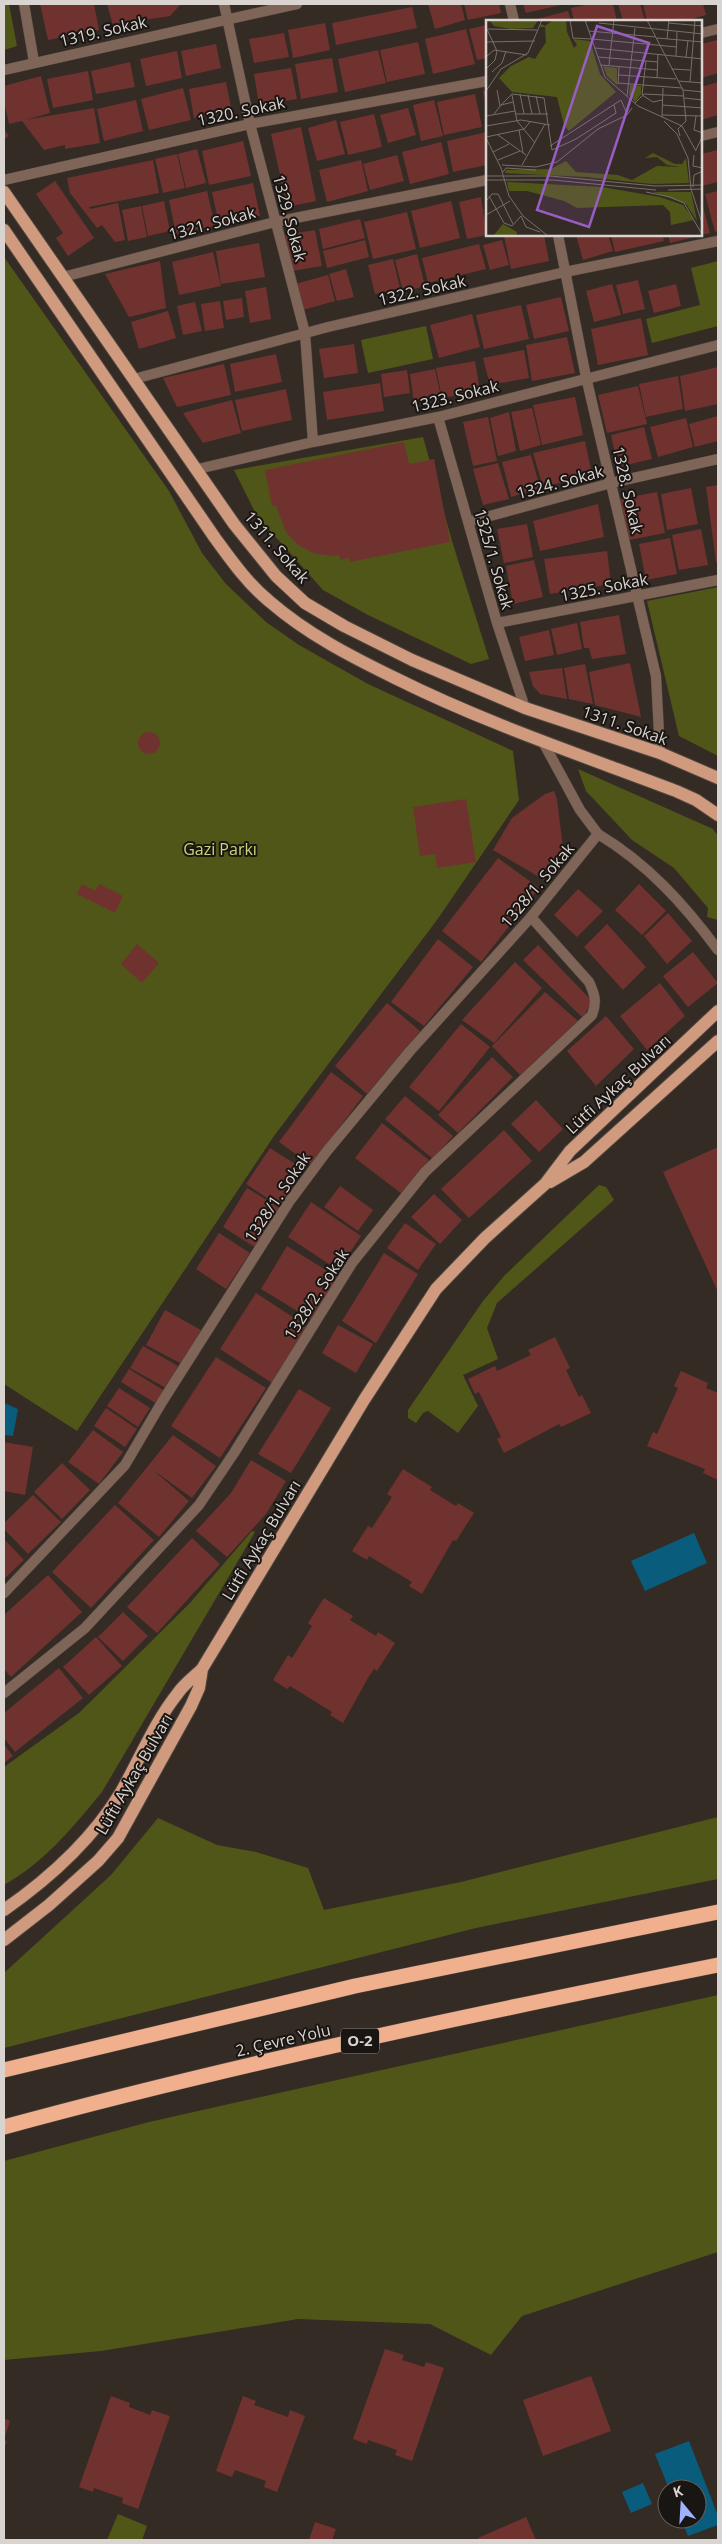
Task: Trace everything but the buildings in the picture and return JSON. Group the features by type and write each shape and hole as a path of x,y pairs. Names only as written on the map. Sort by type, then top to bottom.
{"highway":[{"path":"4,2070 355,1986 718,1912"},
{"name":"2. Çevre Yolu","path":"4,2127 285,2057 546,2000 718,1965"}],"main road":[{"name":"1311. Sokak","path":"4,192 198,469 234,524 259,556 305,603 344,626 412,660 525,708 660,753 718,778"},
{"path":"4,230 215,538 248,581 268,601 315,636 424,692 543,742 676,791 696,800 718,815"},
{"name":"Lütfi Aykaç Bulvarı","path":"4,1910 30,1891 84,1842 120,1793 178,1692 202,1669 418,1315 459,1263 545,1184 570,1151 718,1011"},
{"name":"Lütfi Aykaç Bulvarı","path":"545,1184 584,1162 718,1041"},
{"name":"Lüfti Aykaç Bulvarı","path":"4,1940 38,1914 91,1868 118,1838 191,1706 199,1688 202,1669"}],"street":[{"path":"24,4 34,62"},
{"name":"1329. Sokak","path":"224,4 250,124 305,333 313,442"},
{"name":"1319. Sokak","path":"4,70 227,18 297,4"},
{"path":"510,4 514,20"},
{"path":"702,33 718,29"},
{"name":"1320. Sokak","path":"4,180 250,124 486,81"},
{"path":"702,136 718,132"},
{"name":"1321. Sokak","path":"63,277 276,222 486,180"},
{"name":"1328. Sokak","path":"558,236 586,377 656,676 660,753"},
{"name":"1322. Sokak","path":"134,379 305,333 565,272 718,242"},
{"name":"1323. Sokak","path":"198,469 313,442 438,417 586,377 718,345"},
{"name":"1325/1. Sokak","path":"438,417 496,623 525,708"},
{"name":"1324. Sokak","path":"468,522 611,483 718,459"},
{"name":"1325. Sokak","path":"496,623 718,580"},
{"path":"543,742 580,810 598,834 621,848 661,881 718,950"},
{"name":"1328/1. Sokak","path":"4,1593 125,1465 162,1402 288,1202 327,1151 410,1051 530,917 598,834"},
{"name":"1328/2. Sokak","path":"4,1693 85,1628 199,1505 234,1453 352,1263 425,1172 592,1015 596,1005 595,995 589,982 530,917"}],"green space":[{"path":"4,4 9,4 17,46 4,50"},
{"name":"Gazi Parkı","path":"4,257 169,491 202,553 226,584 266,622 299,645 368,684 513,751 519,800 437,920 274,1136 77,1431 4,1384"},
{"path":"718,261 718,326 652,343 646,319 700,305 691,268"},
{"path":"426,326 433,359 368,373 361,340"},
{"path":"423,437 452,541 489,659 471,664 368,615 323,590 257,516 234,470"},
{"path":"718,587 718,756 679,736 647,601"},
{"path":"578,769 713,829 718,836 718,920 707,917 708,908 674,868 632,840 586,791"},
{"path":"599,1185 606,1187 614,1200 497,1303 487,1328 498,1359 463,1375 478,1406 458,1433 428,1411 423,1413 416,1423 408,1418 408,1410 483,1301 504,1276"},
{"path":"252,1531 255,1532 102,1792 69,1831 45,1855 19,1876 4,1885 4,1767 79,1713 189,1604"},
{"path":"718,1817 718,1879 476,1928 4,2048 4,1973 111,1875 158,1818 217,1845 256,1852 308,1868 324,1910 461,1882"},
{"path":"718,1995 718,2252 522,2316 491,2355 430,2324 298,2319 101,2351 4,2360 4,2161 149,2122"},
{"path":"118,2514 147,2526 142,2540 107,2540"}],"water":[{"path":"4,1403 18,1409 13,1436 4,1435"},
{"path":"694,1533 707,1563 645,1591 631,1561"},
{"path":"689,2441 704,2479 665,2479 655,2454"},
{"path":"643,2483 652,2504 631,2513 622,2492"},
{"path":"707,2488 718,2516 718,2525 688,2536 685,2529 707,2529"}]}
